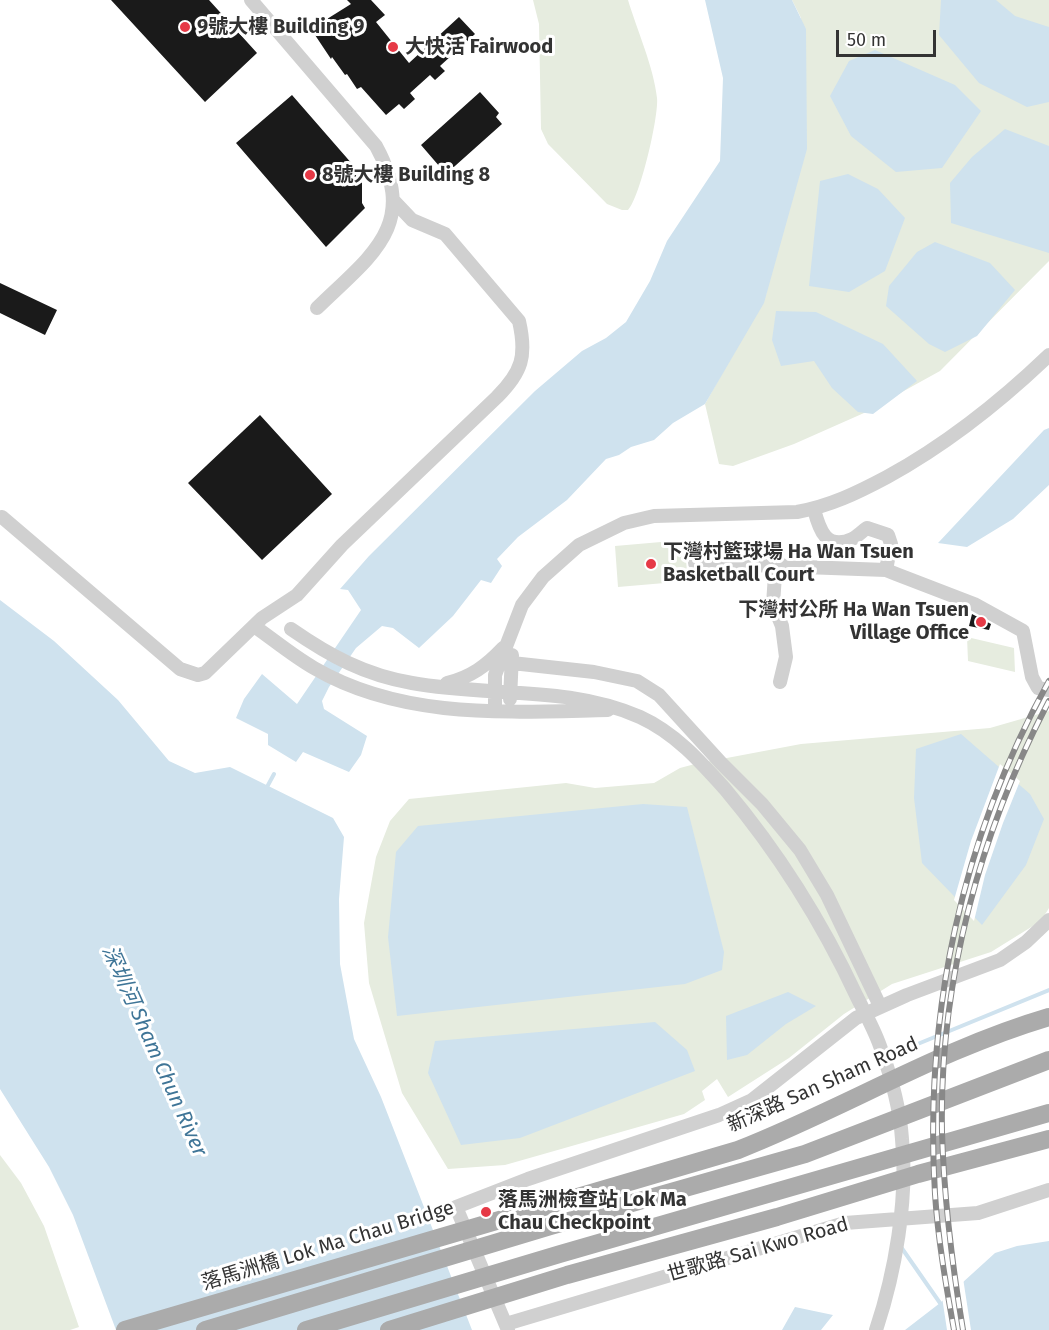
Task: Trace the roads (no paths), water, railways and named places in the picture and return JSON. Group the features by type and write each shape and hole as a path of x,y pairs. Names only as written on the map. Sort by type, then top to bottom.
{"main road":[{"name":"新深路 San Sham Road","path":"544,1206 738,1150 774,1136 907,1071 1049,1017"},
{"path":"205,1330 551,1226 805,1154 1049,1060"},
{"path":"306,1330 1049,1113"},
{"path":"389,1330 567,1275 777,1217 918,1174 1049,1139"},
{"name":"落馬洲橋 Lok Ma Chau Bridge","path":"125,1330 544,1206"}],"street":[{"path":"251,0 376,146 391,181 393,201 390,220 382,242 373,254 317,308"},
{"path":"2,517 180,669 198,675 205,673 262,618 297,595 342,545 497,397 515,378 523,359 523,338 519,321 445,234 412,220 393,201"},
{"path":"495,710 495,675 522,605 543,577 579,544 624,523 654,516 782,513 814,509 859,492 935,447 1005,396 1049,355"},
{"path":"814,509 820,529 825,537 833,542 854,539 867,528 880,531 888,536 890,552 886,570"},
{"path":"695,563 886,570 974,604 1023,631 1032,677 1038,688 1049,690"},
{"path":"780,682 786,657 783,626 773,604 775,575 782,565"},
{"path":"254,626 313,667 332,677 400,702 438,708 619,710"},
{"path":"291,629 322,651 374,674 411,683 436,686 548,693 591,701 639,716 660,727 695,755 743,811 786,869 817,920 879,1044 896,1100 903,1141 902,1203 893,1264 876,1330"},
{"path":"510,710 513,630"},
{"path":"436,686 467,678 502,649 513,630"},
{"path":"512,663 605,674 637,681 659,695 762,804 800,850 827,895 880,1006"},
{"path":"507,1327 456,1207 539,1175 719,1115 752,1100 856,1018 880,1006 1000,960 1026,942 1049,920"},
{"name":"世歌路 Sai Kwo Road","path":"507,1327 844,1223 978,1213 1049,1190"}],"water":[{"path":"705,0 792,0 806,29 807,149 764,303 705,404 673,423 654,440 631,447 619,455 606,459 567,500 518,537 497,559 502,566 491,583 481,580 453,616 419,648 393,628 382,626 356,648 322,701 324,709 367,736 361,755 349,772 303,752 296,762 268,745 268,734 236,718 244,699 262,674 297,704 361,610 348,590 340,589 369,556 535,391 582,351 606,338 626,322 650,281 667,241 720,161 723,78"},
{"path":"941,0 996,0 1015,16 1049,27 1049,102 1027,107 979,83 939,35"},
{"path":"875,50 955,85 981,111 942,168 896,172 851,136 830,96 849,61"},
{"path":"1005,129 1049,146 1049,253 951,223 950,183 972,157"},
{"path":"848,174 878,189 905,218 885,271 849,292 809,286 820,181"},
{"path":"935,242 990,263 1015,290 977,336 945,352 929,344 886,306 889,286 917,252"},
{"path":"776,311 816,312 883,344 917,381 873,414 858,412 832,388 814,361 781,366 772,340"},
{"path":"1049,428 1049,485 1013,519 967,547 938,543 1044,430"},
{"name":"深圳河 Sham Chun River","path":"0,600 54,641 118,700 169,761 195,773 230,767 333,818 344,837 339,899 340,964 354,1039 381,1097 472,1330 116,1330 73,1215 49,1167 0,1089"},
{"path":"961,734 1030,794 1044,819 1026,865 982,925 922,863 914,798 916,749"},
{"path":"643,804 687,807 724,952 722,970 685,984 397,1016 388,937 396,852 418,826"},
{"path":"788,992 816,1006 786,1024 747,1055 727,1060 726,1016"},
{"path":"655,1022 687,1050 695,1071 520,1138 461,1145 428,1073 435,1041"},
{"path":"1049,1241 1049,1330 905,1330 940,1303 995,1253 1017,1246"},
{"path":"795,1307 833,1315 821,1330 782,1330"}],"waterway":[{"path":"267,787 274,774"},
{"path":"886,1057 1049,990"},
{"path":"901,1247 940,1303"}],"railway":[{"path":"954,1330 940,1245 935,1194 933,1127 936,1061 943,995 955,930 971,866 1018,741 1049,681"},
{"path":"963,1330 949,1231 943,1157 943,1076 948,1020 956,964 968,909 984,855 1024,751 1049,701"}],"place":[{"name":"9號大樓 Building 9","path":"185,27"},
{"name":"大快活 Fairwood","path":"393,47"},
{"name":"8號大樓 Building 8","path":"310,175"},
{"name":"下灣村籃球場 Ha Wan Tsuen Basketball Court","path":"651,564"},
{"name":"下灣村公所 Ha Wan Tsuen Village Office","path":"981,622"},
{"name":"落馬洲檢查站 Lok Ma Chau Checkpoint","path":"486,1212"}]}
